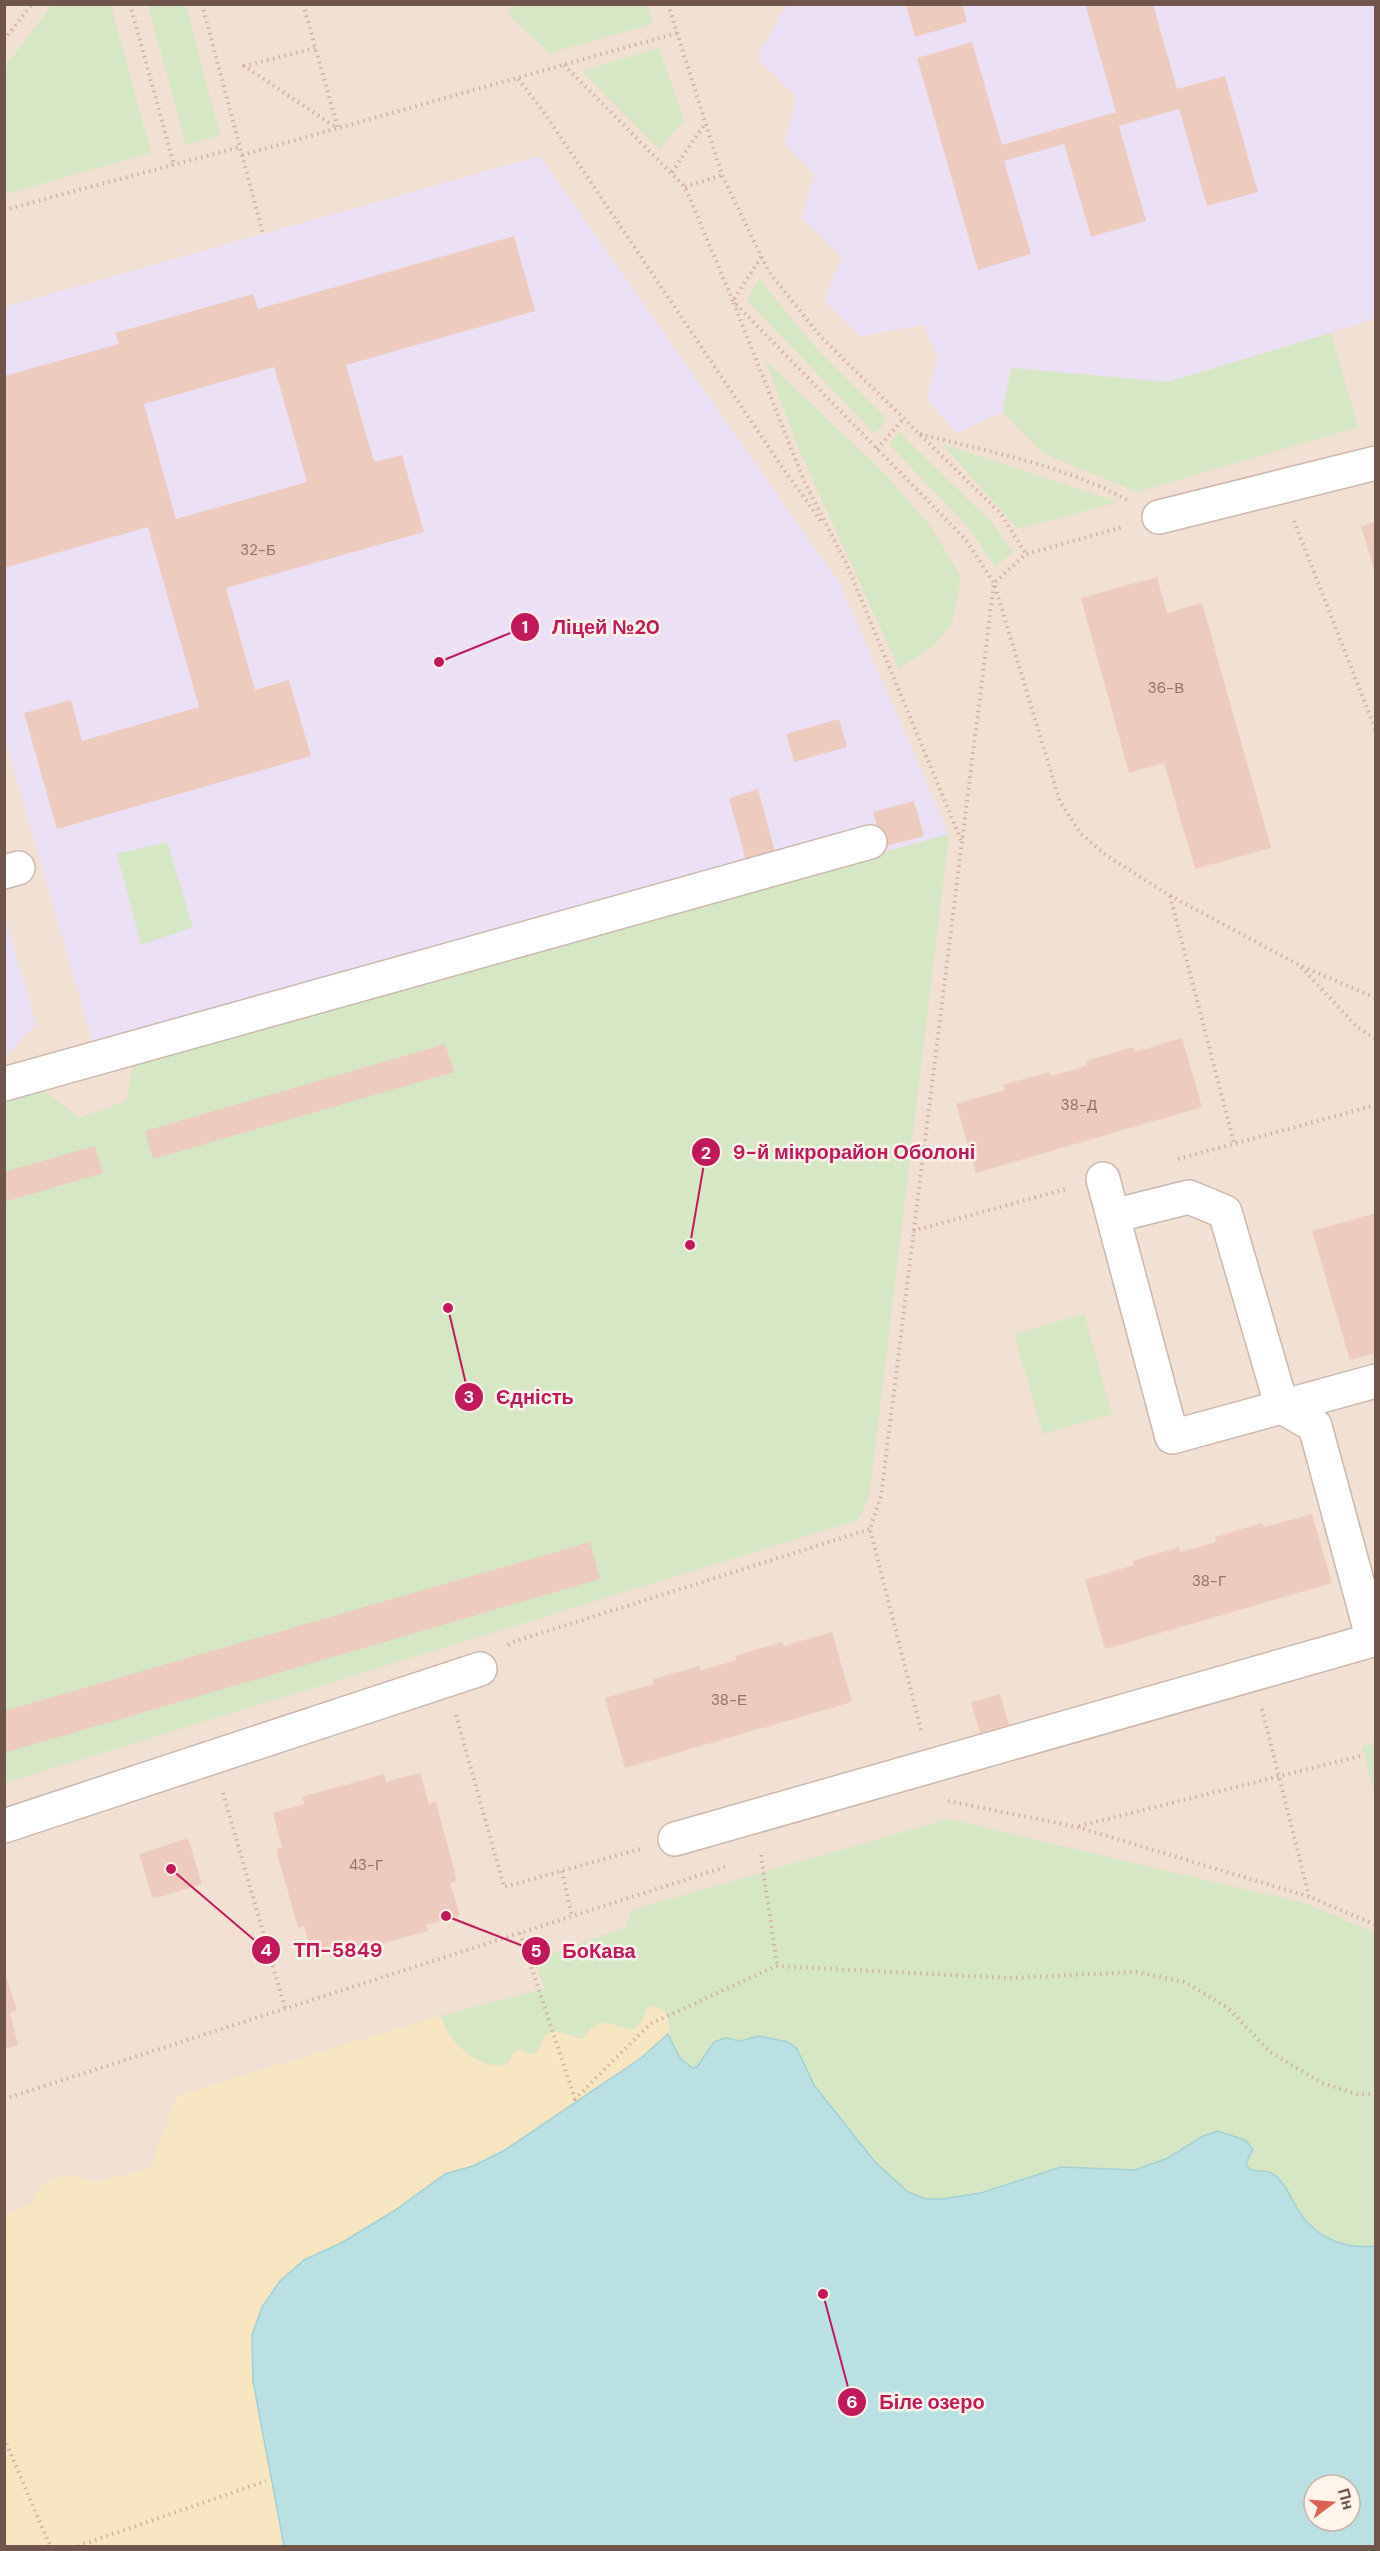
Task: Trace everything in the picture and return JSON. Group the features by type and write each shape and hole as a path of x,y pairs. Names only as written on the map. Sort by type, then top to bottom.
{"lane":[{"path":"1159,517 1376,463"},
{"path":"4,1084 870,842"},
{"path":"1103,1179 1172,1437 1376,1381"},
{"path":"675,1839 1374,1640 1315,1426 1282,1407 1225,1212 1189,1197 1113,1216"},
{"path":"4,1826 480,1669"}],"path":[{"path":"4,40 32,4"},
{"path":"130,4 174,165"},
{"path":"202,4 263,234"},
{"path":"303,4 338,128"},
{"path":"668,4 704,124 722,174 769,272 821,337 1001,514 1026,554"},
{"path":"242,155 677,33"},
{"path":"315,48 244,66 338,128"},
{"path":"564,65 685,187 804,481 847,565 962,842"},
{"path":"518,79 543,111 780,464 831,534"},
{"path":"672,172 704,124"},
{"path":"4,210 240,147"},
{"path":"685,187 722,174"},
{"path":"733,301 761,256"},
{"path":"733,301 966,540 994,583 1060,802 1081,834 1107,856 1169,895 1299,965 1376,998"},
{"path":"877,449 903,419"},
{"path":"919,434 1045,468 1108,489 1159,517"},
{"path":"1281,487 1376,731"},
{"path":"930,1766 870,1529 881,1496 994,583 1026,554 1159,517"},
{"path":"1169,895 1234,1143"},
{"path":"1299,965 1358,1028 1376,1038"},
{"path":"480,1669 513,1642 870,1529"},
{"path":"1253,1674 1310,1897"},
{"path":"455,1713 504,1887 675,1839"},
{"path":"1077,1827 1364,1755"},
{"path":"221,1785 285,2008"},
{"path":"943,1800 1077,1827 1310,1897 1376,1925"},
{"path":"760,1856 777,1965"},
{"path":"4,2099 572,1916 562,1871"},
{"path":"520,1933 575,2099 650,2024 776,1966 1009,1978 1136,1972 1185,1982 1228,2008 1270,2052 1322,2083 1359,2095 1376,2093"},
{"path":"4,2438 50,2547"},
{"path":"78,2547 266,2481"}],"shaded area":[{"path":"5,5 1375,5 1375,2546 5,2546"},
{"path":"790,5 1375,5 1375,319 1168,382 1011,368 1003,412 957,433 927,399 938,358 923,325 860,336 824,300 842,257 801,217 815,175 785,144 796,97 757,59 783,10"},
{"path":"540,156 840,584 949,834 101,1070 5,740 4,307"},
{"path":"4,913 36,1024 5,1058 4,1058"}],"green space":[{"path":"52,5 111,5 151,153 5,194 5,67"},
{"path":"148,5 186,5 220,135 186,145"},
{"path":"516,5 647,5 653,24 549,53 507,13"},
{"path":"659,48 684,120 659,149 582,71"},
{"path":"759,279 816,348 887,419 875,434 747,300"},
{"path":"1331,333 1358,427 1137,492 1043,453 1003,412 1011,368 1168,382"},
{"path":"765,360 885,474 931,527 961,577 952,624 932,647 899,668 800,452"},
{"path":"899,432 992,523 1013,552 995,567 969,528 889,444"},
{"path":"942,444 1118,502 1018,529"},
{"path":"949,834 869,1498 858,1520 5,1783 5,1101 43,1090 80,1118 126,1101 134,1061"},
{"path":"167,842 193,927 141,945 117,854"},
{"path":"1084,1314 1112,1414 1043,1434 1014,1334"},
{"path":"1376,1743 1375,1795 1362,1747"},
{"path":"948,1819 1307,1904 1375,1933 1375,2246 1362,2247 1338,2243 1318,2232 1301,2214 1279,2179 1269,2173 1249,2169 1246,2163 1245,2140 1218,2131 1203,2136 1168,2158 1135,2170 1061,2167 981,2193 926,2199 908,2192 875,2162 814,2085 797,2050 778,2040 758,2036 741,2041 734,2039 714,2042 697,2067 692,2068 677,2054 670,2036 670,2023 654,2006 649,2007 638,2027 634,2029 592,2027 582,2039 567,2034 541,2042 539,2050 532,2055 513,2052 509,2060 502,2065 494,2065 477,2059 461,2048 440,2016 544,1989 535,1960 626,1927 632,1910"}],"sand":[{"path":"654,2006 662,2009 668,2015 668,2034 641,2058 505,2150 473,2166 445,2174 394,2211 341,2243 304,2260 280,2281 262,2307 252,2335 253,2381 284,2546 5,2546 5,2213 29,2206 41,2185 66,2175 95,2182 150,2168 178,2095 440,2016 452,2038 464,2051 486,2064 501,2066 509,2062 517,2049 532,2055 539,2050 545,2035 550,2033 559,2032 582,2039 590,2030 602,2023 634,2029 642,2022 648,2007"}],"water":[{"path":"668,2034 680,2058 692,2068 697,2067 714,2042 725,2038 741,2041 758,2036 788,2042 797,2049 814,2085 875,2162 908,2192 926,2199 981,2193 1061,2167 1135,2170 1168,2158 1203,2136 1218,2131 1245,2140 1253,2149 1246,2163 1249,2169 1269,2172 1279,2179 1301,2214 1318,2232 1338,2243 1362,2247 1375,2246 1375,2546 284,2546 253,2381 252,2335 262,2307 280,2281 304,2260 341,2243 394,2211 445,2174 473,2166 505,2150 641,2058"}],"building":[{"path":"906,4 962,4 967,22 915,37"},
{"path":"1085,4 1153,4 1177,89 1225,76 1258,192 1207,206 1179,109 1119,126 1146,221 1091,237 1064,144 1004,161 1031,254 978,270 917,58 972,42 1002,145 1116,112"},
{"path":"514,236 535,311 346,365 374,462 402,455 424,532 226,588 255,690 289,680 311,756 57,829 24,713 71,700 82,741 199,707 148,527 4,568 4,376 119,344 115,333 253,294 258,309","holes":["274,367 307,482 176,519 144,404"]},
{"path":"1376,522 1376,573 1375,573 1361,526"},
{"path":"1157,577 1167,613 1202,603 1271,848 1195,869 1164,763 1129,773 1081,598"},
{"path":"839,719 847,747 794,762 786,734"},
{"path":"758,789 775,852 746,860 729,798"},
{"path":"914,801 924,836 883,847 873,812"},
{"path":"1182,1038 1202,1107 976,1173 956,1104 1005,1090 1003,1085 1049,1072 1051,1076 1087,1066 1086,1061 1134,1047 1135,1052"},
{"path":"445,1044 454,1072 153,1159 145,1131"},
{"path":"95,1146 103,1173 4,1202 4,1172"},
{"path":"1376,1213 1376,1353 1350,1360 1312,1231"},
{"path":"1312,1514 1332,1583 1105,1649 1085,1580 1134,1565 1133,1561 1179,1547 1180,1552 1216,1542 1215,1537 1262,1523 1264,1527"},
{"path":"590,1542 600,1579 4,1753 4,1711"},
{"path":"832,1632 852,1702 625,1768 605,1698 654,1684 653,1679 699,1666 700,1671 736,1660 735,1656 782,1642 784,1646"},
{"path":"1000,1694 1009,1725 980,1733 971,1702"},
{"path":"420,1773 429,1804 436,1802 457,1881 450,1883 460,1915 426,1925 428,1931 346,1953 344,1947 312,1956 304,1926 298,1928 276,1849 282,1848 273,1813 304,1804 302,1797 384,1774 386,1782"},
{"path":"188,1838 202,1884 153,1899 139,1854"},
{"path":"4,1970 17,2010 10,2013 18,2045 4,2049"}],"place":[{"name":"Ліцей №20","path":"439,662"},
{"name":"9-й мікрорайон Оболоні","path":"690,1245"},
{"name":"Єдність","path":"448,1308"},
{"name":"ТП-5849","path":"171,1869"},
{"name":"БоКава","path":"446,1916"},
{"name":"Біле озеро","path":"823,2294"}]}
